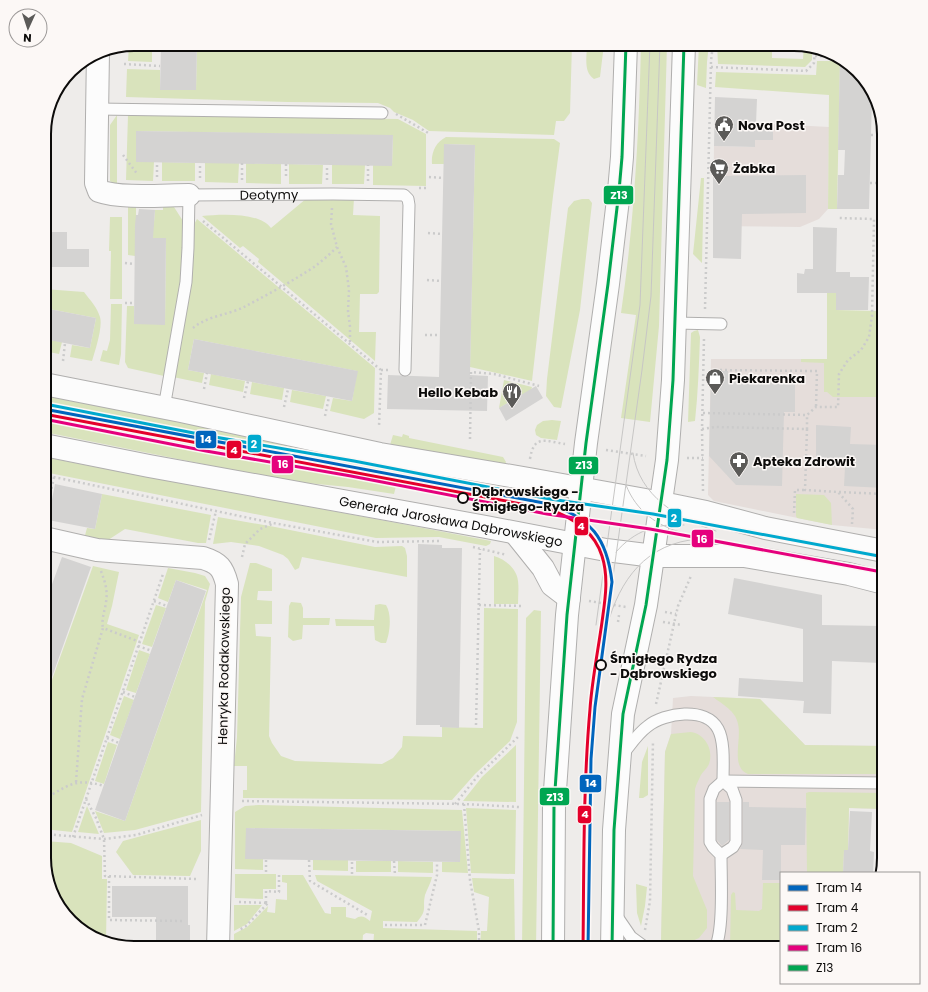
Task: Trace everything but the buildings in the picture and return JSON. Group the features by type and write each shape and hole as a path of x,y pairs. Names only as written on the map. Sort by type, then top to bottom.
{"main road":[{"path":"553,941 554,805 569,598 574,544 619,191 622,158 626,51"},
{"path":"612,941 614,830 618,761 623,714 654,616 654,556 668,457 673,380 684,51"},
{"name":"Deotymy","path":"98,59 96,183 99,191 107,194 125,195 192,196"},
{"path":"51,385 380,454 526,478 662,503 706,512 765,528 877,549"},
{"name":"Generała Jarosława Dąbrowskiego","path":"51,445 149,466 606,550 654,556 744,556 849,574 877,581"},
{"path":"515,533 542,568 552,585 569,598"},
{"name":"Henryka Rodakowskiego","path":"51,540 97,550 203,558 211,560 221,567 224,573 227,584 226,941"}],"lane":[{"path":"97,109 382,113"},
{"name":"Deotymy","path":"192,196 330,190 404,195 408,199 405,370"},
{"path":"164,408 186,282 192,196"},
{"path":"675,323 721,324"},
{"path":"618,761 639,733 650,724 672,716 690,713 711,721 718,727 722,737 723,781 732,789 736,800 736,842 733,847 721,855"},
{"path":"718,941 720,926 721,855 712,847 710,842 710,798 714,789 723,781 877,783"},
{"path":"613,911 622,926 636,941"}],"path":[{"path":"703,495 702,413 710,67 712,51"},
{"path":"710,67 806,71 814,63 815,56 824,56"},
{"path":"124,64 160,66"},
{"path":"394,113 430,134"},
{"path":"871,135 877,135"},
{"path":"123,155 140,178"},
{"path":"157,162 157,183"},
{"path":"200,162 192,196 282,286 381,370 380,428"},
{"path":"242,163 242,185"},
{"path":"286,164 286,186"},
{"path":"327,165 330,190 331,224 337,247 346,267 349,290 348,311 350,344"},
{"path":"368,165 368,187"},
{"path":"429,177 443,178"},
{"path":"870,183 877,183"},
{"path":"702,413 807,415 816,407 838,407 839,374 848,360 861,350 869,337 872,316 874,219 838,218"},
{"path":"428,233 442,234"},
{"path":"191,330 214,317 231,313 244,307 282,286 315,266 337,247"},
{"path":"125,263 134,264"},
{"path":"427,280 441,281"},
{"path":"125,303 134,303"},
{"path":"425,335 440,335"},
{"path":"62,361 65,343"},
{"path":"715,370 817,371 816,407"},
{"path":"470,439 471,372 494,374 539,386"},
{"path":"204,389 207,373"},
{"path":"244,398 248,381"},
{"path":"284,407 288,389"},
{"path":"325,416 329,397"},
{"path":"805,490 807,415"},
{"path":"702,429 716,427 807,429"},
{"path":"515,533 532,448 534,444 539,442 547,441 646,456 703,458"},
{"path":"51,476 273,523 377,542 444,541"},
{"path":"51,491 54,477"},
{"path":"794,517 795,490 877,494"},
{"path":"838,492 853,509 852,529"},
{"path":"242,556 245,544 260,529 273,523"},
{"path":"472,547 504,556 513,555"},
{"path":"476,725 480,549"},
{"path":"76,782 82,699 103,628 102,624 106,602 107,586 99,567"},
{"path":"74,837 165,569"},
{"path":"655,706 676,614 681,597 692,572"},
{"path":"569,598 654,616 682,625"},
{"path":"154,601 167,606"},
{"path":"479,605 524,606"},
{"path":"654,616 676,614"},
{"path":"618,622 619,615"},
{"path":"103,628 140,642"},
{"path":"138,646 152,651"},
{"path":"123,692 135,697"},
{"path":"455,804 476,777 520,736"},
{"path":"107,738 119,743"},
{"path":"645,931 650,901 653,741"},
{"path":"51,795 76,782 92,782 104,786"},
{"path":"86,799 96,818 104,839 105,876 196,879"},
{"path":"238,803 243,801 464,804 519,807"},
{"path":"464,804 470,880 479,931 479,941"},
{"path":"51,835 104,839 136,835 204,814 204,810"},
{"path":"266,859 266,872"},
{"path":"309,860 310,881 369,916"},
{"path":"352,861 352,874"},
{"path":"394,861 395,875"},
{"path":"385,925 424,925 437,875 437,862"},
{"path":"226,941 246,926 268,903 266,903 266,891 279,892 279,872"},
{"path":"109,876 109,920 185,921"},
{"path":"232,902 266,903"}],"shaded area":[{"path":"773,124 829,127 828,209 819,219 800,227 713,226 714,146 755,147 755,140 773,140"},
{"path":"711,359 827,359 833,397 877,397 877,529 832,525 714,501 708,495"},
{"path":"691,696 760,699 805,745 877,746 877,809 849,808 848,850 844,850 843,872 780,872 780,941 661,941 665,752 671,734 673,698"}],"green space":[{"path":"129,51 152,51 152,62 128,61"},
{"path":"197,51 572,51 570,113 564,121 556,121 554,135 429,131 413,120 378,103 126,97 127,69 160,70 160,90 196,90"},
{"path":"587,51 603,51 600,77 594,79 591,76 588,72"},
{"path":"641,51 667,51 659,326 650,422 621,418 636,315 621,313 626,280 639,112"},
{"path":"699,51 708,51 706,88 697,85"},
{"path":"717,51 772,51 772,58 803,59 804,52 812,53 812,60 805,67 718,64"},
{"path":"817,61 834,61 840,65 837,209 828,209 829,95 715,87 716,72 816,75"},
{"path":"117,115 117,185 110,181 110,125"},
{"path":"128,115 398,119 426,134 426,186 373,185 373,165 392,165 393,136 136,131 136,162 154,162 153,181 126,180"},
{"path":"446,137 554,139 560,143 532,381 470,367 475,145 444,144 444,164 432,164 432,155 435,148 442,139"},
{"path":"162,162 195,163 195,181 162,181"},
{"path":"205,163 239,163 238,183 205,182"},
{"path":"246,163 281,164 281,184 246,183"},
{"path":"289,164 323,165 322,184 289,184"},
{"path":"332,165 365,165 364,184 332,184"},
{"path":"701,178 704,178 702,263 693,254"},
{"path":"307,198 354,198 353,215 380,216 379,292 377,294 360,294 359,332 376,332 375,361 258,262 259,259 243,246 240,248 202,216 239,215 258,219 271,228"},
{"path":"589,199 592,203 580,310 561,408 554,407 546,396 547,379 568,208 574,201"},
{"path":"128,202 136,202 136,221 154,222 155,210 163,210 163,203 174,207 183,221 181,284 164,376 128,368 125,362 127,306 134,306 134,324 165,324 166,238 135,238 135,256 128,255"},
{"path":"110,217 122,217 122,299 110,299"},
{"path":"197,219 375,368 374,413 364,419 330,411 333,398 352,401 357,371 194,339 188,370 204,373 202,383 173,377 192,228"},
{"path":"877,270 877,397 833,397 827,392 824,392 824,363 801,362 801,359 827,359 827,293 836,293 836,310 876,311"},
{"path":"51,290 84,292 99,313 101,321 92,361 70,357 72,345 90,348 96,318 51,309"},
{"path":"111,304 122,304 121,354 119,365 100,361 103,350 107,351 110,340"},
{"path":"698,330 700,337 695,421 688,422 691,333"},
{"path":"51,340 62,342 59,354 51,352"},
{"path":"211,374 245,381 243,392 209,385"},
{"path":"504,380 532,387 525,409 518,397 499,408"},
{"path":"252,382 284,388 282,400 250,394"},
{"path":"292,390 326,396 323,409 290,402"},
{"path":"51,396 501,484 497,507 396,486 394,494 348,487 287,481 51,433"},
{"path":"543,421 561,421 557,440 541,438 536,435 535,430 537,425"},
{"path":"403,434 409,436 409,438 503,457 506,462 505,465 390,445 393,435 402,437"},
{"path":"51,458 491,541 490,544 486,546 439,537 376,538 51,473"},
{"path":"102,494 211,515 206,543 198,543 125,529 105,542 84,539 87,528 95,529"},
{"path":"796,494 824,495 831,503 832,525 797,518"},
{"path":"218,517 375,547 402,546 405,548 407,556 407,577 302,557 299,568 295,570 288,559 283,555 259,546 231,542 213,544"},
{"path":"494,556 502,559 510,565 515,572 518,584 518,604 494,604"},
{"path":"250,563 256,563 272,569 272,591 258,591 257,600 272,601 272,624 255,624 256,636 271,637 269,736 281,756 295,761 382,764 393,758 402,747 403,736 442,737 442,727 483,728 484,608 518,609 517,722 510,741 475,774 452,800 243,798 243,790 247,790 247,766 234,766 237,737 241,597"},
{"path":"93,566 119,572 107,624 139,635 72,832 51,830 51,683"},
{"path":"168,568 205,576 210,584 205,602 201,812 135,830 104,833 95,811 125,821 207,590 176,580 168,602 158,598"},
{"path":"291,602 301,603 303,608 303,618 330,618 329,625 303,625 302,639 293,641 288,637 289,606"},
{"path":"156,605 166,608 152,647 142,644"},
{"path":"375,605 386,605 390,618 389,634 386,643 381,643 375,640 374,626 336,626 335,619 374,620"},
{"path":"534,610 541,611 536,941 522,941 526,618"},
{"path":"139,650 150,654 136,693 126,690"},
{"path":"124,696 134,700 120,739 110,735"},
{"path":"713,697 760,699 805,745 877,746 877,774 748,774 739,765 738,724 735,715"},
{"path":"696,733 704,739 710,753 709,764 701,775 695,789 693,876 707,910 707,928 699,938 692,941 661,941 665,752 671,734"},
{"path":"108,742 117,745 104,784 95,781"},
{"path":"516,745 516,802 463,801 482,777"},
{"path":"648,746 648,795 643,798 639,798 642,762"},
{"path":"806,793 877,793 877,809 849,808 848,850 844,850 843,872 807,872"},
{"path":"259,805 462,810 468,873 442,872 442,862 460,862 460,831 246,828 246,859 263,859 263,870 235,869 235,812 245,806"},
{"path":"87,806 99,834 78,832"},
{"path":"466,808 516,810 515,874 471,873"},
{"path":"201,820 201,851 190,876 133,875 116,852 123,841"},
{"path":"51,842 71,843 102,856 102,879 107,879 106,937 79,921 65,904 55,885 52,869"},
{"path":"313,860 348,860 348,871 313,870"},
{"path":"356,861 391,861 391,872 356,872"},
{"path":"398,861 433,862 433,873 398,872"},
{"path":"235,874 276,874 276,889 263,889 263,899 235,898"},
{"path":"282,875 303,875 325,913 331,914 331,907 346,907 346,917 355,919 363,917 370,921 372,911 317,881 315,875 432,877 425,895 424,911 417,922 383,921 383,928 477,931 477,941 374,941 374,934 366,933 363,935 363,941 234,941 234,934 247,927 268,906 267,912 275,913 276,899 287,900 287,883 282,882"},
{"path":"472,878 514,879 515,941 480,941 481,931 487,931 489,897 474,892"},
{"path":"763,883 780,883 780,941 730,941 731,895 733,892 735,893 736,910 759,911 762,909"},
{"path":"636,884 647,887 641,926 637,913"},
{"path":"234,905 262,905 247,924 234,931"}],"tram line":[{"path":"596,625 640,305 650,51"},
{"path":"611,591 651,296 660,51"},
{"name":"2","path":"51,405 550,499 653,514 877,556"},
{"name":"14","path":"51,410 549,504 576,516 586,523 601,542 606,553 612,582 595,707 591,759 588,941"},
{"name":"4","path":"51,415 548,509 574,521 588,532 594,539 602,556 606,589 592,687 586,768 583,941"},
{"name":"16","path":"51,420 206,451 351,476 547,514 650,529 877,571"},
{"path":"633,453 643,482 662,504 688,520 716,531"},
{"path":"626,485 635,502 648,516 656,522 683,533"},
{"path":"616,552 630,539 647,530 665,525 684,525"},
{"path":"605,634 610,617 623,586 632,573 644,561 672,544 690,540 714,539"}],"transit line":[{"name":"Z13","path":"553,941 554,805 567,615 586,443 619,191 622,157 626,51"},
{"name":"Z13","path":"612,941 614,830 623,714 646,605 667,460 673,380 684,51"}],"place":[{"name":"Nova Post","path":"724,142"},
{"name":"Żabka","path":"719,185"},
{"name":"Piekarenka","path":"715,395"},
{"name":"Hello Kebab","path":"512,409"},
{"name":"Apteka Zdrowit","path":"739,478"},
{"name":"Dąbrowskiego - Śmigłego-Rydza","path":"463,498"},
{"name":"Śmigłego Rydza - Dąbrowskiego","path":"601,665"}]}
